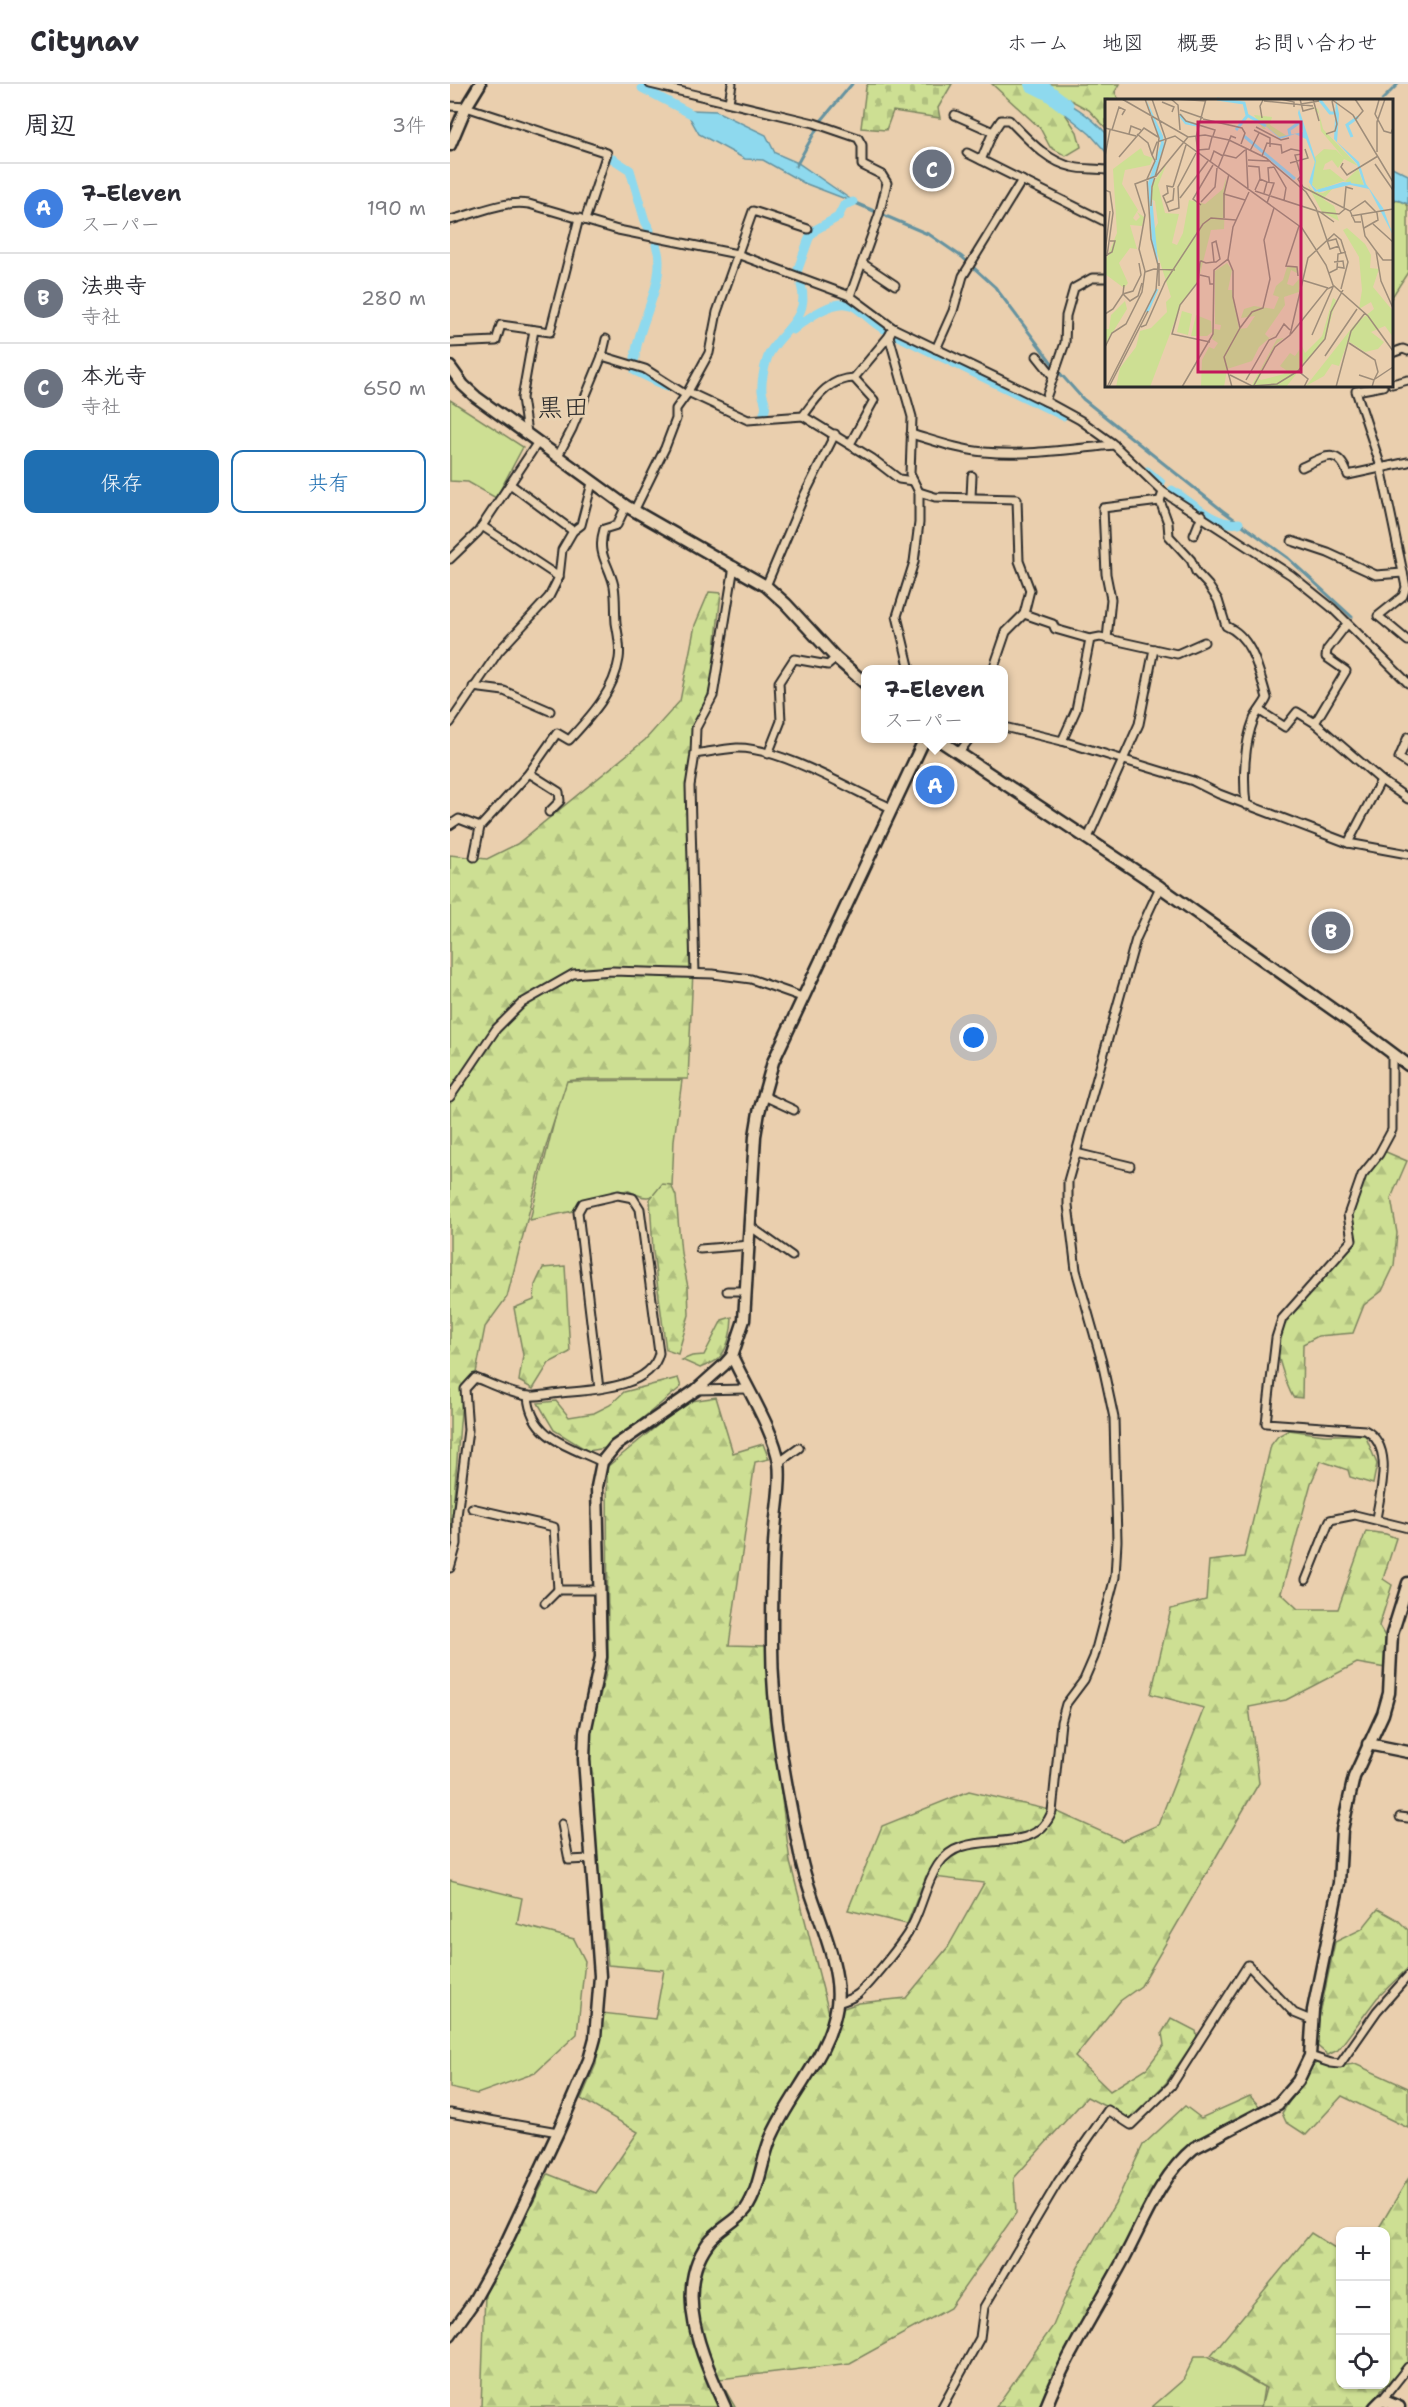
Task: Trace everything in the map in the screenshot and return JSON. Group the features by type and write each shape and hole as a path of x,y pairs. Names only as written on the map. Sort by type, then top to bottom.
{"street":[{"path":"450,145 466,107 480,84"},
{"path":"650,84 814,123 858,138 862,145 862,165 882,175 886,183 879,215 850,296"},
{"path":"729,102 732,84"},
{"path":"450,106 466,107 607,153 582,219 550,332 501,325 496,341 450,343"},
{"path":"955,115 993,132"},
{"path":"981,160 1001,120 1009,120 1037,149 1060,161 1073,167 1105,170"},
{"path":"967,153 1105,221"},
{"path":"936,349 953,311 963,276 1022,180"},
{"path":"450,220 517,202 618,230 737,254 850,296 893,328 1080,420 1114,445 1163,492 1292,575 1332,609 1408,683"},
{"path":"474,857 480,827 529,773 557,733 569,740 597,710 609,688 619,660 620,642 613,584 601,552 604,529 617,525 630,508 665,448 676,419 676,410 709,353 717,312 753,211 807,229"},
{"path":"862,262 895,285"},
{"path":"1045,401 1065,343 1066,316 1074,288 1092,278 1105,278"},
{"path":"803,416 820,394 839,379 854,378 893,328"},
{"path":"528,435 522,398 534,330"},
{"path":"889,336 912,417 910,474 919,492 919,523 914,562 897,616 909,665"},
{"path":"558,456 573,429 602,356 606,339"},
{"path":"1393,353 1403,349 1408,351"},
{"path":"602,356 645,369 687,394 748,420 803,416 835,434 899,479 913,481"},
{"path":"1037,356 1054,375"},
{"path":"450,367 470,391 592,483 630,508 766,586 836,658 861,680"},
{"path":"850,444 874,400 854,378"},
{"path":"1393,384 1408,380"},
{"path":"1378,387 1356,391 1381,468 1403,563 1406,587 1403,596 1378,616 1408,641"},
{"path":"766,586 804,496 835,434"},
{"path":"911,434 958,448 984,452 1035,452 1114,445"},
{"path":"450,559 482,526 538,442"},
{"path":"1302,467 1328,455 1344,463 1348,475 1408,462"},
{"path":"971,497 972,476"},
{"path":"450,722 499,651 549,597 559,577 562,550 573,531 581,525 592,483"},
{"path":"510,484 573,531"},
{"path":"919,492 935,497 1017,499 1019,561 1030,590 1024,614 1006,632 994,665"},
{"path":"1163,492 1161,501 1168,522 1169,536 1191,560 1196,572 1218,600 1226,626 1237,630 1251,650 1268,698 1255,717 1246,759 1244,786 1246,805"},
{"path":"1107,639 1111,599 1106,574 1103,508 1161,501"},
{"path":"1194,535 1202,515"},
{"path":"482,526 559,577"},
{"path":"1292,540 1328,553 1376,575 1403,573"},
{"path":"695,973 690,786 696,728 713,696 734,566"},
{"path":"1024,614 1053,624 1055,629 1090,639 1107,639 1177,654 1204,642"},
{"path":"1315,723 1346,671 1326,657 1327,650 1347,624"},
{"path":"1062,741 1076,710 1090,639"},
{"path":"1087,840 1139,724 1154,649"},
{"path":"768,754 781,721 779,682 794,659 828,665 836,658"},
{"path":"473,687 504,691 550,711"},
{"path":"1260,711 1284,727 1297,712 1315,723 1381,780 1408,800"},
{"path":"1008,728 1062,741 1193,781 1246,805 1347,843 1408,854"},
{"path":"1408,737 1399,758 1408,764"},
{"path":"450,2335 472,2304 506,2243 558,2132 589,2060 599,2013 600,1976 584,1759 587,1721 601,1657 597,1486 602,1462 615,1446 696,1390 732,1356 742,1329 746,1291 755,1136 773,1062 923,743"},
{"path":"943,743 1160,887 1408,1065"},
{"path":"958,754 966,743"},
{"path":"695,754 738,748 768,754 825,775 891,808"},
{"path":"529,773 559,792 560,801 549,812"},
{"path":"1347,843 1381,780"},
{"path":"450,825 459,819 480,827"},
{"path":"837,2003 847,2001 859,1993 909,1933 938,1865 949,1854 967,1845 1029,1838 1047,1824 1052,1812 1061,1722 1066,1704 1084,1680 1094,1657 1115,1577 1117,1541 1114,1418 1101,1362 1080,1290 1068,1205 1068,1181 1136,939 1160,887"},
{"path":"450,1097 496,1029 522,1003 573,974 612,970 695,973 752,979 802,997"},
{"path":"1376,1520 1384,1456 1373,1434 1365,1430 1266,1423 1276,1338 1282,1319 1352,1240 1348,1215 1362,1175 1379,1154 1392,1130 1392,1054"},
{"path":"764,1096 794,1110"},
{"path":"1076,1153 1130,1166"},
{"path":"450,1568 456,1544 468,1430 465,1389 475,1378 528,1396 599,1389 619,1386 646,1371 657,1360 659,1353 640,1209 633,1198 618,1195 583,1203 578,1212 599,1389"},
{"path":"751,1227 792,1256"},
{"path":"700,1249 750,1245"},
{"path":"727,1291 746,1291"},
{"path":"725,2407 699,2345 694,2322 695,2268 710,2240 745,2211 757,2186 770,2140 828,2040 837,2003 836,1973 803,1868 788,1794 776,1712 772,1641 778,1463 775,1444 746,1389 732,1356"},
{"path":"696,1390 746,1389"},
{"path":"528,1396 529,1412 540,1430 602,1462"},
{"path":"778,1463 799,1448"},
{"path":"472,1508 554,1527 558,1590"},
{"path":"1306,1580 1330,1520 1355,1515 1408,1528"},
{"path":"1046,2407 1057,2379 1083,2328 1119,2268 1166,2178 1183,2157 1194,2148 1278,2104 1298,2081 1310,2056 1311,2020 1339,1882 1342,1830 1354,1777 1383,1714 1389,1693 1392,1634 1408,1583"},
{"path":"545,1603 558,1590 599,1590"},
{"path":"1368,1744 1408,1752"},
{"path":"562,1824 569,1860 590,1860"},
{"path":"942,2407 980,2338 984,2307 1058,2182 1108,2110 1131,2125 1171,2086 1248,1965 1294,2013 1311,2020"},
{"path":"1310,2056 1340,2064 1377,2011 1408,1976"},
{"path":"450,2113 558,2132"},
{"path":"1399,2407 1378,2403 1408,2367"}],"green space":[{"path":"868,84 952,84 938,108 940,118 893,111 886,130 861,128"},
{"path":"992,84 1028,84 1064,112 1077,132 1081,147 1066,156 1050,147 1040,128"},
{"path":"1041,84 1120,84 1115,92 1118,99 1105,99 1105,127 1089,110"},
{"path":"1393,200 1402,201 1408,206 1408,272 1393,295"},
{"path":"450,400 523,447 496,498 468,482 450,481"},
{"path":"709,592 721,593 711,685 692,743 690,786 694,949 688,1079 567,1081 547,1143 507,1297 485,1327 475,1378 463,1387 450,1545 450,855 487,859 517,844 645,740 680,701 695,625"},
{"path":"682,1080 674,1140 672,1187 650,1197 640,1196 627,1190 578,1206 573,1211 530,1220 564,1081"},
{"path":"1379,1149 1407,1161 1391,1198 1397,1233 1394,1266 1382,1291 1364,1305 1353,1333 1318,1336 1303,1344 1302,1398 1293,1397 1277,1352 1276,1339 1279,1330 1308,1289 1352,1240 1348,1215 1357,1184"},
{"path":"662,1184 671,1185 676,1196 681,1253 688,1287 689,1315 678,1354 666,1350 653,1251 650,1199"},
{"path":"565,1266 570,1352 549,1363 533,1389 519,1381 523,1355 514,1308 534,1300 535,1285 543,1268"},
{"path":"732,1317 729,1340 718,1359 700,1368 682,1360 704,1355 722,1320"},
{"path":"678,1378 681,1387 606,1448 588,1451 554,1430 538,1403 556,1401 569,1417 594,1413 610,1405 624,1392"},
{"path":"716,1397 733,1453 763,1444 769,1459 755,1462 729,1645 767,1646 774,1738 790,1862 829,2013 859,2003 906,1998 948,1947 984,1883 926,1876 907,1924 848,1910 882,1826 969,1791 1058,1812 1122,1841 1158,1825 1204,1708 1151,1694 1171,1609 1206,1600 1209,1561 1244,1557 1271,1445 1278,1436 1289,1430 1324,1435 1365,1435 1377,1464 1373,1484 1350,1477 1348,1470 1321,1461 1311,1483 1281,1593 1298,1609 1338,1609 1366,1531 1396,1538 1383,1579 1392,1585 1379,1626 1387,1640 1386,1668 1357,1663 1286,1700 1249,1707 1259,1783 1141,1986 1120,2001 1075,2057 1110,2091 1147,2068 1164,2045 1162,2033 1171,2018 1196,2031 1197,2037 1166,2083 1130,2119 1087,2097 1014,2178 1016,2213 950,2308 850,2363 719,2379 735,2407 481,2407 485,2294 548,2174 596,2193 638,2132 581,2099 596,2064 602,2013 655,2019 664,1970 608,1965 590,1791 591,1730 608,1666 607,1467 686,1402"},
{"path":"450,1880 522,1898 517,1924 574,1939 585,1961 577,2034 535,2073 477,2094 450,2088"},
{"path":"1378,1909 1398,1920 1408,1930 1408,1968 1377,1998 1338,2050 1328,2055 1314,2043 1335,1942 1362,1929"},
{"path":"1318,2062 1330,2067 1355,2064 1408,2088 1408,2128 1342,2096 1306,2135 1286,2122 1282,2113 1311,2067"},
{"path":"1250,2096 1261,2108 1181,2151 1123,2250 1077,2340 1039,2407 996,2407 1053,2326 1077,2269 1117,2200 1143,2145 1185,2106 1201,2118"},
{"path":"1408,2179 1408,2362 1390,2381 1390,2227 1379,2227"},
{"path":"1311,2233 1336,2249 1336,2389 1383,2389 1366,2407 1261,2407 1266,2388 1211,2355"},
{"path":"1195,2356 1208,2356 1264,2387 1261,2407 1152,2407 1183,2380"}],"water":[{"path":"1048,92 1092,120 1105,132 1105,151 1090,134 1042,95"},
{"path":"691,110 716,111 766,135 775,153 798,163 856,203 804,183 763,160 745,159 699,134 690,118"},
{"path":"1393,168 1408,175 1408,204 1393,198"}],"waterway":[{"path":"796,166 821,121 852,84"},
{"path":"1032,84 1048,92 1066,106"},
{"path":"1383,99 1398,84"},
{"path":"642,88 701,119"},
{"path":"613,159 630,170 645,221 650,230"},
{"path":"853,202 930,235 962,257 995,287 1058,371 1083,399 1223,511 1288,558 1352,617"},
{"path":"797,272 809,238 815,230 838,217 844,205 853,202"},
{"path":"635,358 641,331 656,287 659,258 656,245"},
{"path":"764,413 762,387 766,362 774,346 798,315 802,306 801,285"},
{"path":"793,330 822,310 838,304 857,308 884,329"},
{"path":"898,336 1063,416"},
{"path":"635,371 668,387"},
{"path":"1147,471 1161,483"},
{"path":"1172,490 1221,521 1239,523"}],"place":[{"name":"本光寺","path":"932,169"},
{"name":"7-Eleven","path":"935,785"},
{"name":"法典寺","path":"1331,931"}],"district":[{"name":"黒田","path":"563,407"}]}
